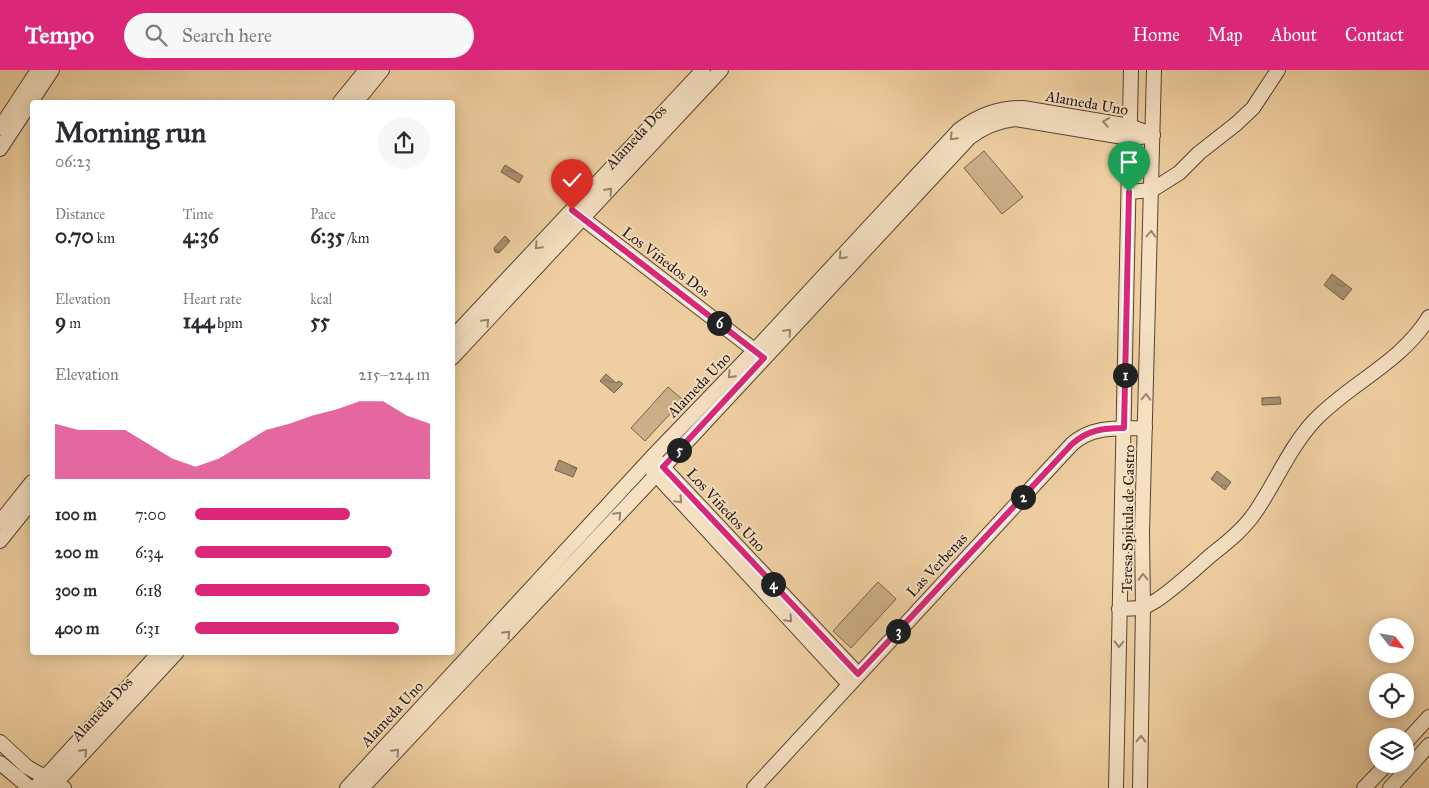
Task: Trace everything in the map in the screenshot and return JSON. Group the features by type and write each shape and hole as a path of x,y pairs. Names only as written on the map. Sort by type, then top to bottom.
{"street":[{"path":"0,128 38,70"},
{"path":"32,100 52,70"},
{"path":"342,100 366,70"},
{"path":"358,100 382,70"},
{"name":"Alameda Dos","path":"455,352 703,70"},
{"name":"Alameda Dos","path":"455,335 721,70"},
{"name":"Teresa Spikula de Castro","path":"1116,788 1131,70"},
{"name":"Teresa Spikula de Castro","path":"1140,788 1143,608 1142,533 1154,70"},
{"path":"1129,192 1152,190 1172,178 1199,153 1245,116 1260,100 1278,70"},
{"path":"0,149 30,103"},
{"name":"Alameda Uno","path":"362,788 660,471 760,354 952,138 968,124 987,114 1014,108 1153,135"},
{"name":"Los Viñedos Dos","path":"577,214 760,354"},
{"path":"1119,609 1143,608 1170,591 1238,533 1255,513 1297,443 1314,422 1333,404 1401,352 1417,335 1429,317"},
{"name":"Alameda Uno","path":"346,788 649,460 760,354"},
{"name":"Las Verbenas","path":"754,788 1072,444 1094,430 1104,428 1145,428"},
{"name":"Los Viñedos Uno","path":"649,460 854,679"},
{"path":"0,522 30,484"},
{"path":"0,541 30,504"},
{"name":"Alameda Dos","path":"50,785 158,655"},
{"name":"Alameda Dos","path":"50,785 174,655"},
{"path":"1414,734 1429,717"},
{"path":"0,742 50,785"},
{"path":"1390,788 1429,745"},
{"path":"0,763 30,788"},
{"path":"1364,788 1378,773"}],"shaded area":[{"path":"984,151 1023,197 1002,214 964,168"},
{"path":"668,387 683,400 645,441 631,428"},
{"path":"878,582 896,599 851,648 833,631"}],"water":[{"path":"505,165 523,176 519,183 501,172"},
{"path":"505,236 510,241 499,253 495,252 494,248"},
{"path":"1332,274 1352,289 1343,300 1324,285"},
{"path":"606,374 616,383 619,381 623,384 614,393 600,381"},
{"path":"1280,397 1281,404 1262,405 1262,398"},
{"path":"559,460 577,468 573,477 555,470"},
{"path":"1217,471 1231,482 1225,490 1211,479"}],"route":[{"path":"572,210 764,358 663,467 858,674 1072,444 1094,430 1124,428 1129,192"}]}
